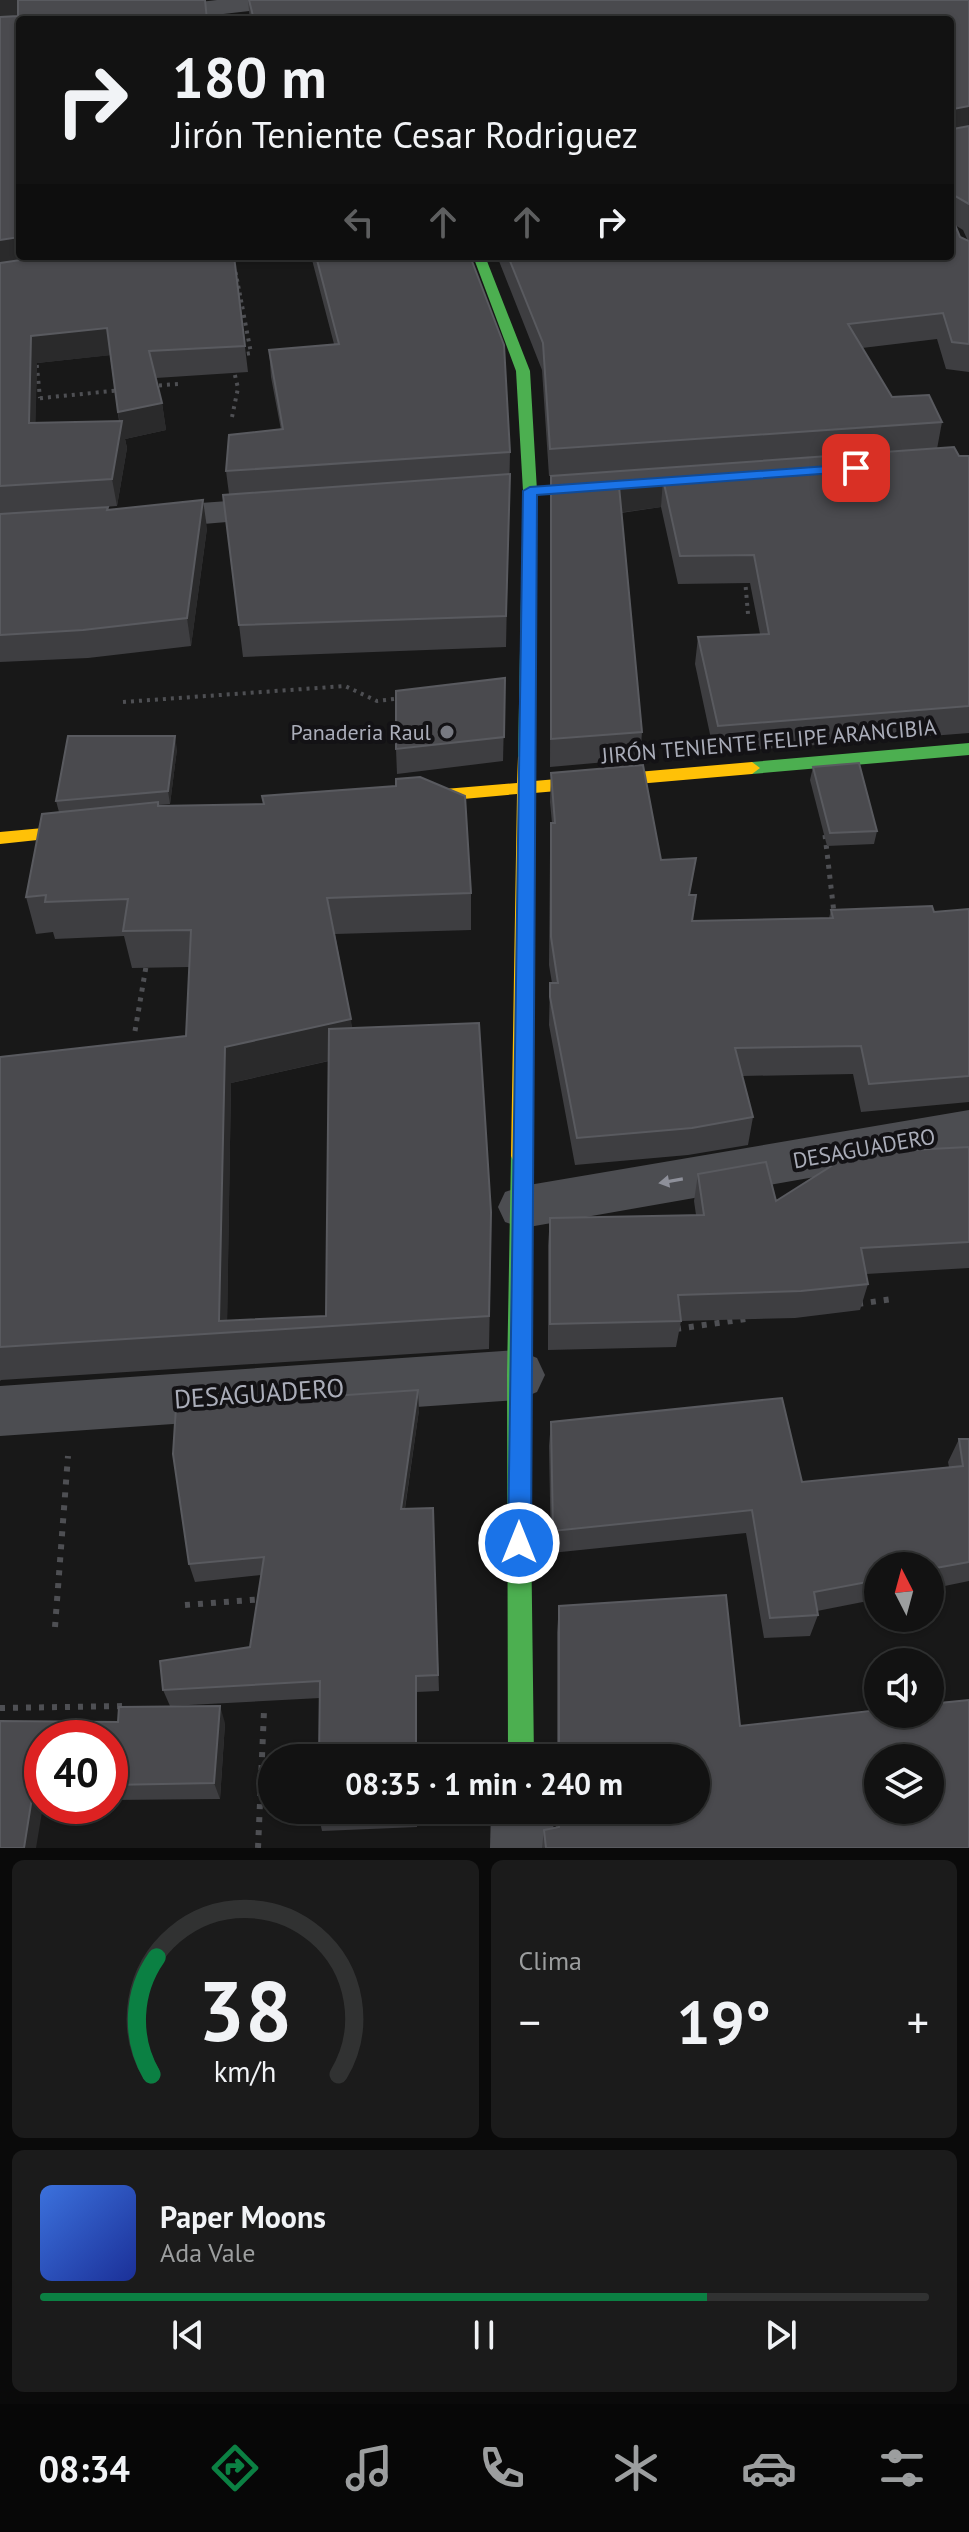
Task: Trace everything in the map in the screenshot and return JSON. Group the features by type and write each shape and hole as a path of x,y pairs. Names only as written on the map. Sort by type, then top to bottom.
{"street":[{"path":"141,16 283,0"},
{"path":"481,260 523,371 530,491 523,1207 518,1375 521,1744"},
{"path":"117,520 315,506"},
{"name":"JIRÓN TENIENTE FELIPE ARANCIBIA","path":"385,800 969,749"},
{"path":"0,838 109,827"},
{"name":"DESAGUADERO","path":"523,1207 969,1130"},
{"name":"DESAGUADERO","path":"0,1411 518,1375"},
{"path":"522,1824 522,1848"}],"path":[{"path":"232,417 238,388 231,357 251,353 236,270"},
{"path":"35,344 40,398"},
{"path":"148,387 178,384"},
{"path":"27,400 132,388"},
{"path":"744,568 748,614"},
{"path":"123,702 345,686 377,701 407,698"},
{"path":"818,761 835,926"},
{"path":"135,1031 148,956"},
{"path":"846,1306 892,1299"},
{"path":"659,1331 768,1316"},
{"path":"55,1627 72,1406"},
{"path":"185,1605 279,1598"},
{"path":"0,1708 125,1706 123,1719"},
{"path":"258,1848 264,1711"}],"building":[{"path":"18,0 205,0 207,16 18,16"},
{"path":"249,0 969,0 969,106 954,109 954,16 253,16"},
{"path":"16,16 16,238 0,240 0,17"},
{"path":"969,126 969,204 955,196 954,208 954,129"},
{"path":"954,222 960,237 969,241 969,344 952,342 943,313 848,324 892,397 929,395 942,422 550,449 543,343 510,260 954,260"},
{"path":"21,260 234,260 245,346 149,351 162,403 118,412 107,328 31,336 29,423 122,421 112,479 0,486 0,263"},
{"path":"317,260 472,260 504,345 510,452 226,471 229,435 283,429 269,350 339,344"},
{"path":"954,447 959,456 969,456 969,706 718,726 698,637 769,634 754,555 680,556 663,479 619,486 642,732 551,739 551,476"},
{"path":"510,474 506,616 239,625 223,495"},
{"path":"203,500 187,618 83,630 0,635 0,514 108,507 107,510"},
{"name":"Panaderia Raul","path":"505,678 504,737 396,749 396,691"},
{"path":"68,736 175,736 168,791 56,801"},
{"path":"859,763 877,831 830,833 813,767"},
{"path":"643,765 661,860 696,858 689,895 696,895 692,921 833,918 831,910 932,906 934,912 969,909 969,1076 869,1084 861,1046 735,1048 753,1117 692,1128 577,1138 550,997 550,983 558,983 551,937 551,823 555,823 551,773"},
{"path":"420,777 465,796 471,893 327,898 351,1019 225,1047 219,1321 326,1316 329,1029 479,1023 491,1212 489,1316 0,1347 0,1057 186,1036 191,930 123,931 128,899 45,902 46,895 26,897 42,814 158,802 158,806 264,804 262,796 396,786 396,779"},
{"path":"969,1147 969,1242 861,1248 868,1284 801,1291 678,1295 681,1321 550,1324 550,1218 704,1215 698,1174 766,1162 776,1201 852,1153"},
{"path":"418,1390 401,1509 433,1508 438,1675 416,1676 416,1744 319,1744 320,1681 163,1690 160,1661 250,1647 264,1557 189,1564 173,1454 176,1407"},
{"path":"782,1398 802,1482 963,1466 959,1439 969,1439 969,1562 944,1566 944,1552 864,1552 864,1583 814,1592 818,1615 770,1618 752,1510 553,1531 551,1422"},
{"path":"726,1595 740,1726 864,1712 864,1728 944,1728 944,1703 969,1700 969,1848 546,1848 544,1830 559,1827 559,1824 710,1824 710,1744 559,1744 559,1606"},
{"path":"220,1706 214,1783 128,1785 128,1720 118,1720 119,1707"},
{"path":"0,1721 24,1721 24,1824 28,1824 24,1848 0,1848"}],"traffic: fast":[{"path":"481,260 523,371 530,491 526,757"},
{"path":"752,768 969,749"},
{"path":"521,1156 518,1375 521,1744"}],"traffic: slow":[{"path":"521,1156 526,757"},
{"path":"397,799 752,768"},
{"path":"0,838 97,829"}],"place":[{"name":"Panaderia Raul","path":"447,732"}],"route":[{"path":"519,1543 518,1375 523,1207 530,491 856,468"}]}
